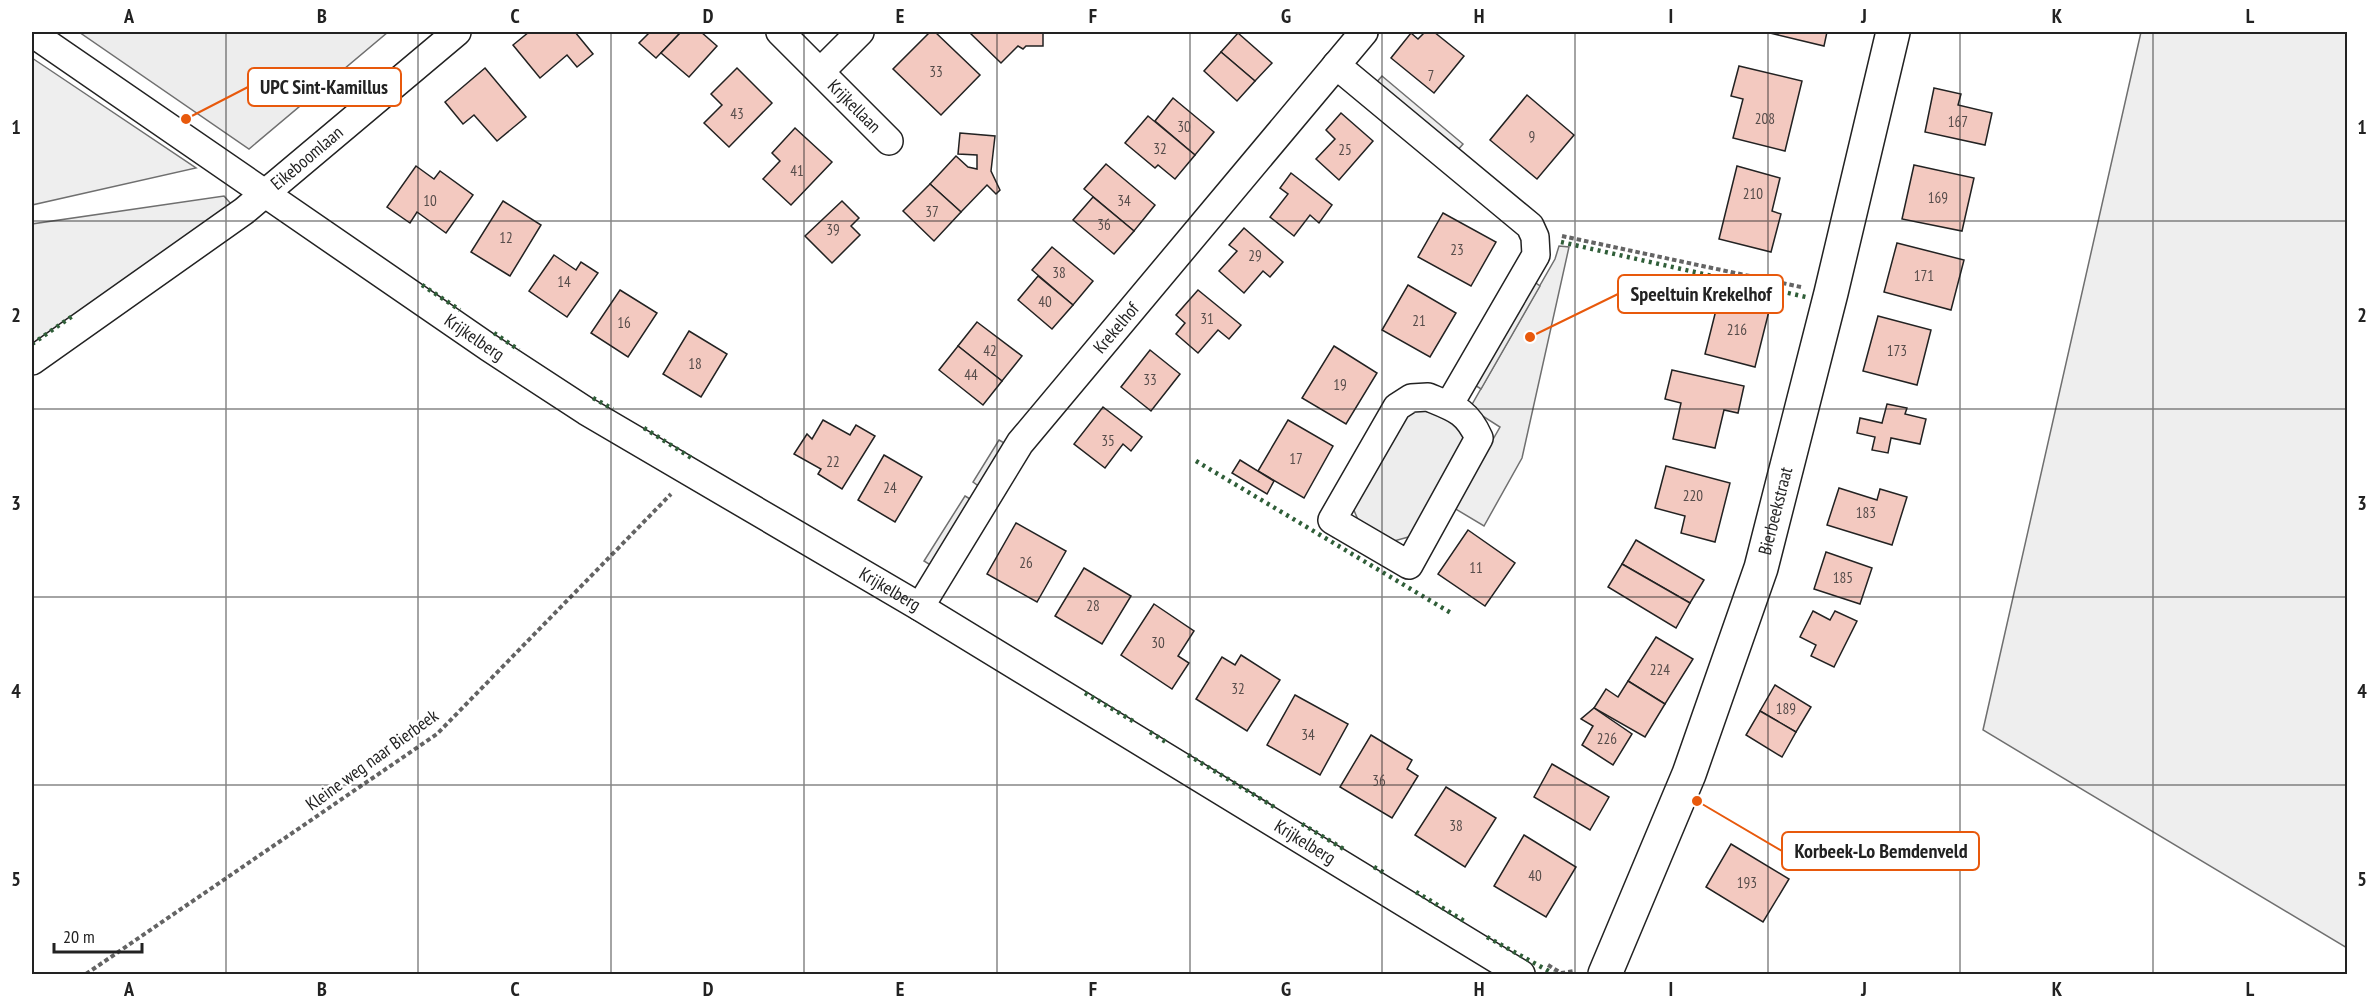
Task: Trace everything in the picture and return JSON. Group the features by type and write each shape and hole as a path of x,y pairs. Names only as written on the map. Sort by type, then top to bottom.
{"street":[{"name":"Eikeboomlaan","path":"266,192 457,32"},
{"name":"Krijkellaan","path":"780,32 889,141"},
{"name":"Krijkellaan","path":"821,71 860,32"},
{"name":"Krekelhof","path":"920,607 1020,443 1364,32"},
{"name":"Bierbeekstraat","path":"1605,975 1689,774 1761,568 1831,293 1893,32"},
{"name":"Krijkelberg","path":"32,33 488,347 586,411 920,607 1521,975"},
{"path":"1336,65 1530,226 1535,237 1536,255 1449,405"},
{"path":"32,361 244,211 266,192"},
{"path":"1428,397 1449,405 1471,420 1479,438 1409,565 1332,520 1397,407 1411,398 1428,397"}],"path":[{"path":"1535,237 1556,234 1831,293"},
{"name":"Kleine weg naar Bierbeek","path":"86,975 436,734 665,502 687,471"}],"shaded area":[{"path":"79,32 388,32 249,149"},
{"path":"2141,32 2347,32 2347,948 1983,730"},
{"path":"32,58 196,168 32,205"},
{"path":"1382,76 1463,144 1457,151 1375,84"},
{"path":"224,196 232,205 32,344 32,224"},
{"path":"1559,246 1569,247 1522,458 1484,526 1454,508 1500,427 1470,408 1555,259"},
{"path":"1533,281 1540,286 1481,389 1473,384"},
{"path":"1424,407 1453,419 1463,434 1464,444 1412,536 1394,541 1361,527 1353,508 1406,413"},
{"path":"999,440 1006,444 980,487 973,482"},
{"path":"965,496 972,500 932,566 924,561"}],"building":[{"path":"529,32 575,32 593,54 577,67 567,55 540,78 513,45"},
{"path":"647,32 681,32 656,58 639,43 649,33"},
{"path":"681,32 701,32 717,46 689,77 661,53"},
{"path":"930,32 935,32 980,75 941,115 893,69"},
{"path":"969,32 1043,32 1043,46 1026,46 1023,49 1018,46 1001,63"},
{"path":"1425,32 1434,32 1464,56 1434,93 1391,58 1411,33 1418,39"},
{"path":"1766,32 1827,32 1824,46"},
{"path":"1238,33 1272,63 1255,81 1221,52"},
{"path":"1221,52 1255,81 1237,101 1204,71"},
{"path":"1739,66 1802,81 1785,151 1733,138 1743,99 1731,96"},
{"path":"485,68 526,117 497,141 474,115 463,124 445,102"},
{"path":"737,68 772,103 729,147 704,123 722,105 711,94"},
{"path":"1934,88 1961,94 1958,105 1992,113 1985,145 1925,132"},
{"path":"1527,95 1574,135 1537,179 1490,140"},
{"path":"1173,98 1214,132 1195,155 1155,121"},
{"path":"1341,113 1373,141 1339,180 1316,159 1335,139 1326,130"},
{"path":"1148,116 1195,155 1175,179 1158,165 1155,168 1125,143"},
{"path":"795,128 832,162 791,205 763,179 780,161 772,153"},
{"path":"960,133 995,136 991,171 1000,190 996,194 987,185 961,212 930,184 956,156 968,167 977,169 977,155 958,154"},
{"path":"1106,164 1155,205 1134,231 1084,189"},
{"path":"1914,165 1974,178 1962,231 1902,219"},
{"path":"416,166 434,179 440,171 473,195 446,233 417,212 410,223 387,207"},
{"path":"1737,166 1780,178 1772,211 1781,214 1771,252 1719,239"},
{"path":"1291,173 1332,205 1319,223 1310,215 1294,236 1270,217 1288,194 1280,188"},
{"path":"930,184 961,212 934,241 903,211"},
{"path":"1093,197 1134,231 1114,254 1073,220"},
{"path":"503,201 541,225 510,276 471,252"},
{"path":"842,201 859,218 851,226 860,235 832,263 805,236"},
{"path":"1443,213 1496,242 1471,286 1418,257"},
{"path":"1244,228 1283,262 1270,277 1263,271 1244,293 1219,271 1237,251 1229,245"},
{"path":"1897,243 1964,260 1951,310 1884,292"},
{"path":"1052,247 1093,281 1073,305 1032,270"},
{"path":"554,255 576,270 581,262 598,273 567,317 529,291"},
{"path":"1038,276 1073,305 1052,329 1018,300"},
{"path":"1408,285 1456,313 1430,357 1382,330"},
{"path":"620,290 657,313 628,357 591,333"},
{"path":"1198,290 1241,325 1229,339 1218,330 1198,353 1176,334 1185,323 1176,315"},
{"path":"1720,294 1770,307 1755,367 1705,354"},
{"path":"1878,316 1931,330 1917,385 1863,371"},
{"path":"977,322 1022,356 1002,381 958,346"},
{"path":"689,331 727,354 701,397 663,374"},
{"path":"958,346 1002,381 983,405 939,370"},
{"path":"1334,346 1377,373 1346,424 1302,398"},
{"path":"1150,350 1180,374 1151,411 1121,387"},
{"path":"1672,370 1744,386 1738,413 1724,410 1715,448 1673,439 1681,403 1665,399"},
{"path":"1887,404 1907,408 1905,414 1926,419 1920,444 1891,438 1888,453 1872,450 1875,437 1857,433 1860,418 1882,423"},
{"path":"1103,407 1142,437 1131,451 1123,444 1105,468 1074,444"},
{"path":"823,420 850,435 856,425 875,436 842,489 818,474 821,469 794,454 807,434 812,439"},
{"path":"1288,420 1333,446 1304,498 1258,471"},
{"path":"884,455 922,477 895,522 858,500"},
{"path":"1240,460 1274,481 1267,494 1232,473"},
{"path":"1666,466 1730,483 1715,542 1681,533 1685,516 1655,508"},
{"path":"1839,488 1877,500 1880,489 1907,497 1892,545 1827,525"},
{"path":"1016,523 1066,551 1037,602 987,574"},
{"path":"1468,530 1515,563 1485,606 1438,574"},
{"path":"1636,540 1704,580 1690,603 1622,564"},
{"path":"1826,552 1872,568 1860,604 1814,589"},
{"path":"1622,564 1690,603 1676,628 1608,587"},
{"path":"1084,568 1131,596 1102,644 1055,616"},
{"path":"1154,604 1194,631 1178,656 1189,663 1172,689 1121,655"},
{"path":"1813,611 1830,620 1835,611 1857,621 1834,667 1811,656 1816,645 1800,637"},
{"path":"1656,637 1693,659 1665,704 1628,681"},
{"path":"1241,655 1280,680 1247,731 1196,699 1222,657 1235,665"},
{"path":"1628,681 1665,704 1645,737 1594,708 1606,689 1618,697"},
{"path":"1775,685 1811,707 1796,732 1760,711"},
{"path":"1295,695 1348,724 1320,775 1267,745"},
{"path":"1594,708 1632,734 1613,765 1582,745 1593,726 1581,719"},
{"path":"1760,711 1796,732 1782,757 1746,735"},
{"path":"1371,735 1412,760 1407,769 1418,776 1392,818 1340,787"},
{"path":"1552,764 1609,797 1590,830 1534,797"},
{"path":"1446,787 1496,818 1465,867 1415,835"},
{"path":"1524,835 1576,867 1546,917 1494,886"},
{"path":"1731,844 1789,879 1763,922 1706,887"}],"hedge":[{"path":"1561,242 1806,297"},
{"path":"422,285 460,310"},
{"path":"32,344 74,315"},
{"path":"494,333 519,350"},
{"path":"593,398 613,409"},
{"path":"644,428 693,459"},
{"path":"1196,461 1451,613"},
{"path":"1085,693 1133,721"},
{"path":"1150,732 1169,744"},
{"path":"1188,755 1276,808"},
{"path":"1302,824 1347,851"},
{"path":"1374,867 1386,874"},
{"path":"1416,892 1466,922"},
{"path":"1487,937 1554,974"}],"place":[{"name":"UPC Sint-Kamillus","path":"186,119"},
{"name":"Speeltuin Krekelhof","path":"1530,337"},
{"name":"Korbeek-Lo Bemdenveld","path":"1697,801"}]}
